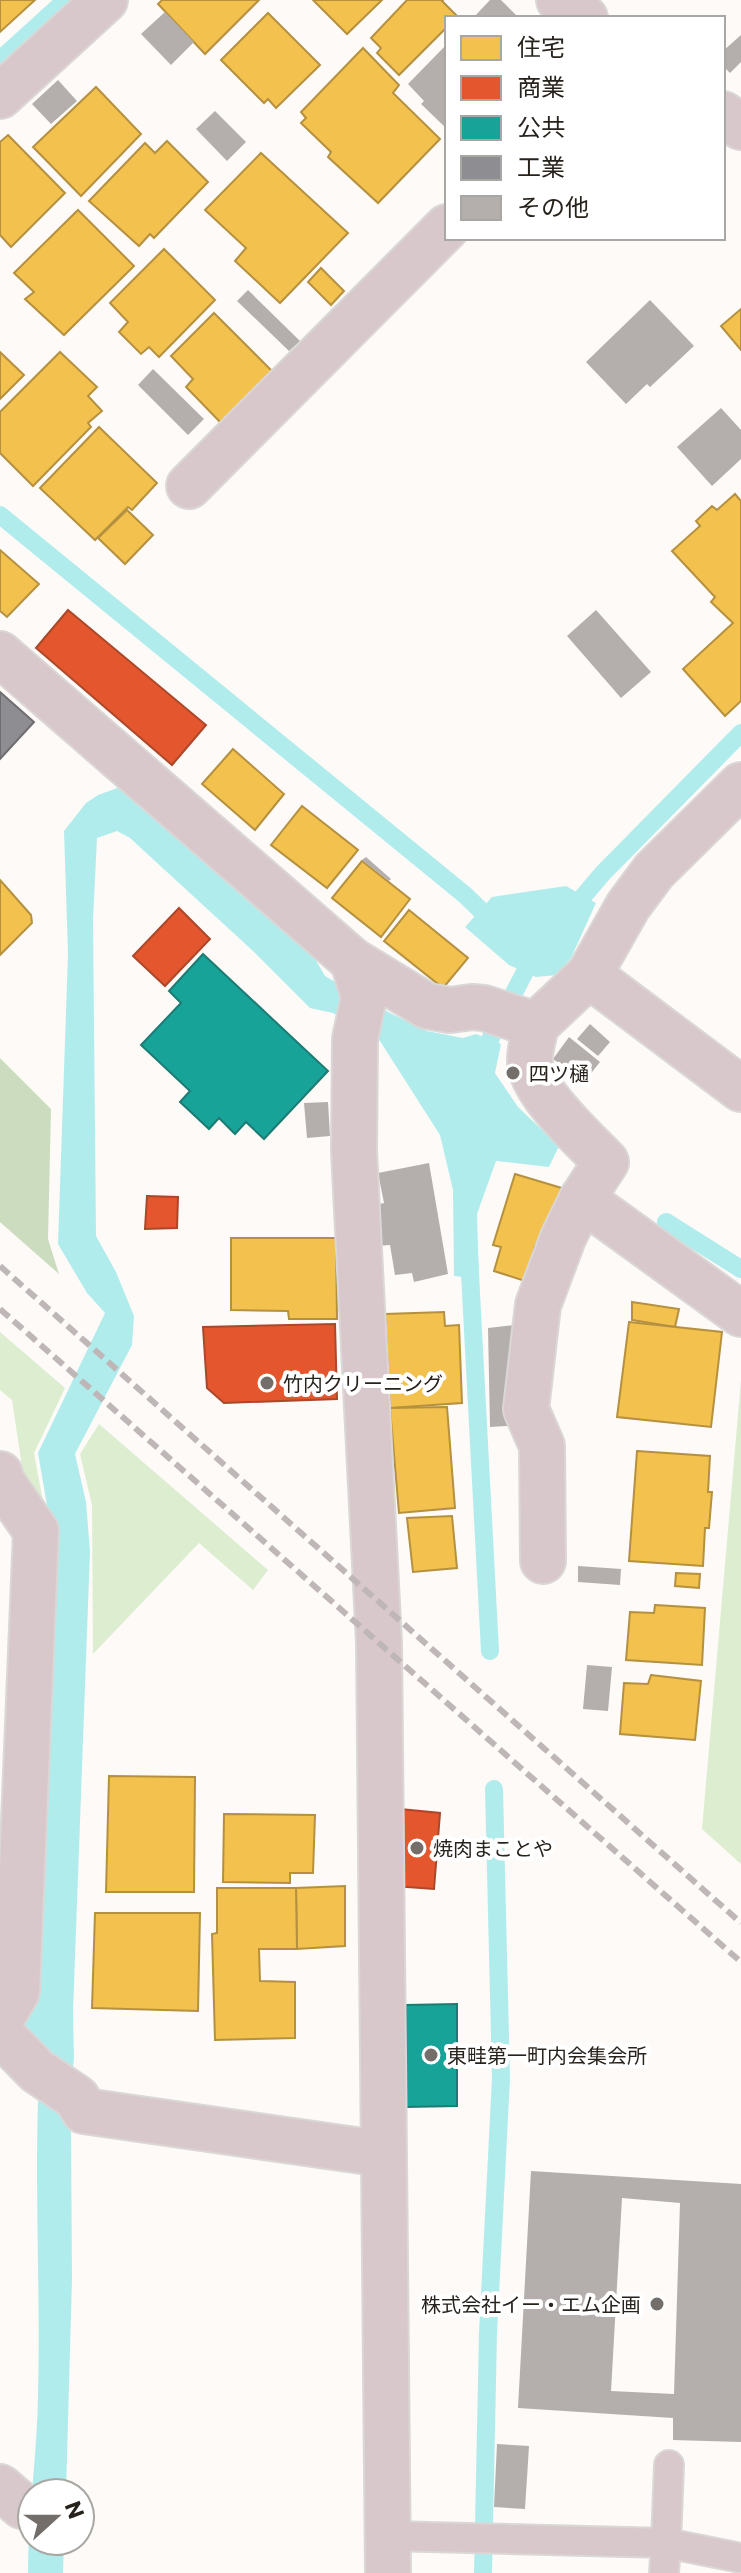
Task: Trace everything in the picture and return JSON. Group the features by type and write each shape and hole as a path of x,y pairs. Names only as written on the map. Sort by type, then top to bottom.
{"street":[{"path":"0,94 105,0"},
{"path":"559,0 582,16"},
{"path":"189,486 445,229"},
{"path":"0,654 359,979 427,1006 450,1010 472,1007 513,1017 589,975 628,906 654,871 741,785"},
{"path":"589,975 741,1089"},
{"path":"359,979 354,1151 379,1643 388,2554"},
{"path":"513,1017 535,1081 562,1117 606,1162 582,1199 563,1238 538,1305 526,1409 542,1446 543,1561"},
{"path":"582,1199 741,1314"},
{"path":"0,1474 0,1479 36,1531 8,2006"},
{"path":"0,2033 37,2071 77,2098 84,2111 383,2154"}],"lane":[{"path":"664,2573 669,2465"},
{"path":"388,2554 461,2537 494,2537 666,2543 741,2558"}],"green space":[{"path":"0,1058 51,1109 48,1239 59,1274 0,1222"},
{"path":"0,1332 65,1388 34,1453 47,1523 25,1487 12,1400 0,1390"},
{"path":"741,1380 741,1864 702,1829"},
{"path":"99,1424 268,1570 253,1590 199,1543 93,1654 92,1505 80,1454"}],"water":[{"path":"120,787 306,943 325,976 427,1031 463,1038 476,1034 501,1044 495,1073 518,1107 559,1146 549,1167 496,1161 477,1214 479,1279 454,1276 453,1190 440,1135 380,1041 333,1013 310,1008 130,838 117,831 97,838 93,919 96,1236 116,1272 134,1316 132,1345 75,1454 86,1502 90,1551 73,2012 74,2059 67,2114 71,2129 72,2279 66,2477 33,2477 38,2396 37,2143 40,2059 0,2020 53,1540 38,1453 105,1313 87,1293 58,1244 68,954 64,831 86,803"},
{"path":"566,886 596,903 571,958 557,975 536,977 509,965 465,927 492,897"},
{"path":"28,2557 64,2557 63,2573 28,2573"}],"building: 住宅":[{"path":"0,0 35,0 0,32"},
{"path":"162,0 259,0 205,54 158,4"},
{"path":"313,0 382,0 347,34"},
{"path":"407,0 443,0 457,16 445,16 445,29 399,75 377,53 381,48 371,38"},
{"path":"268,13 320,65 276,108 268,99 264,103 221,60"},
{"path":"363,48 399,85 393,93 440,139 378,203 328,157 331,152 301,123 306,118 301,112"},
{"path":"96,87 141,134 81,196 33,147"},
{"path":"8,135 65,193 11,247 0,235 0,142"},
{"path":"167,141 208,182 154,238 150,234 139,246 89,201 145,143 155,153"},
{"path":"261,153 348,233 280,303 235,261 246,248 205,210"},
{"path":"78,210 134,266 64,335 25,299 34,292 14,273"},
{"path":"164,249 215,300 159,357 149,347 141,354 119,332 128,322 110,303"},
{"path":"321,268 344,291 331,305 308,282"},
{"path":"741,309 741,350 721,326"},
{"path":"214,313 273,372 223,425 186,387 193,379 171,356"},
{"path":"0,352 24,375 0,399"},
{"path":"60,352 97,387 88,396 102,411 88,423 91,427 33,486 0,453 0,412"},
{"path":"99,427 157,483 132,510 128,507 95,540 40,488"},
{"path":"735,494 741,501 741,701 725,716 683,669 733,623 711,602 715,597 672,551 700,526 696,521 712,506 717,510"},
{"path":"127,510 153,535 125,564 98,538"},
{"path":"0,550 39,584 7,617 0,611"},
{"path":"233,749 284,794 255,830 202,784"},
{"path":"302,806 358,850 327,888 271,845"},
{"path":"362,861 410,899 381,937 332,898"},
{"path":"0,880 31,915 32,923 0,955"},
{"path":"409,910 468,958 443,988 384,941"},
{"path":"515,1174 565,1189 547,1250 535,1246 525,1281 494,1271 501,1247 493,1245"},
{"path":"231,1238 336,1238 337,1319 289,1319 288,1311 231,1310"},
{"path":"632,1302 679,1309 675,1327 632,1320"},
{"path":"444,1312 445,1326 459,1325 462,1403 390,1408 385,1314"},
{"path":"629,1322 722,1332 711,1427 617,1417"},
{"path":"447,1407 455,1508 399,1513 390,1408"},
{"path":"637,1451 710,1456 708,1492 712,1492 709,1528 705,1528 703,1566 629,1561"},
{"path":"452,1516 457,1568 413,1572 407,1518"},
{"path":"676,1573 700,1574 699,1588 675,1586"},
{"path":"655,1605 705,1608 702,1665 626,1660 630,1612 654,1613"},
{"path":"651,1675 701,1681 695,1740 620,1734 624,1683 648,1684"},
{"path":"109,1776 195,1777 194,1892 106,1892"},
{"path":"224,1814 315,1815 313,1873 290,1873 290,1883 223,1882"},
{"path":"345,1886 345,1946 297,1949 296,1888"},
{"path":"217,1888 296,1888 297,1949 259,1949 260,1981 295,1982 295,2038 215,2040 212,1934 217,1933"},
{"path":"95,1913 200,1913 198,2011 92,2008"}],"building: 商業":[{"path":"68,610 206,725 172,765 36,648"},
{"path":"179,908 210,939 165,986 133,956"},
{"path":"147,1196 178,1197 177,1228 145,1229"},
{"path":"335,1324 337,1399 224,1403 207,1388 203,1327"},
{"path":"400,1809 440,1813 434,1889 394,1886"}],"building: 公共":[{"path":"203,954 328,1071 264,1139 246,1122 235,1134 219,1118 209,1129 180,1102 190,1091 141,1045 181,1003 169,991"},
{"name":"東畦第一町内会集会所","path":"457,2004 457,2106 406,2107 406,2005"}],"building: 工業":[{"path":"0,692 34,722 0,759"}],"building: その他":[{"path":"490,0 501,0 517,16 475,16"},
{"path":"165,12 194,42 171,65 141,34"},
{"path":"741,35 741,62 730,73 725,68 725,49"},
{"path":"445,46 445,127 421,104 424,101 408,84"},
{"path":"58,80 77,101 51,124 32,104"},
{"path":"215,111 246,142 227,161 196,129"},
{"path":"248,290 300,341 289,351 237,301"},
{"path":"650,300 694,346 650,387 647,384 626,404 586,362"},
{"path":"153,369 204,419 188,435 138,385"},
{"path":"721,408 741,430 741,459 712,486 677,447"},
{"path":"596,610 651,672 621,698 567,636"},
{"path":"366,857 391,879 389,881 362,860"},
{"path":"590,1024 610,1042 598,1056 577,1039"},
{"path":"569,1037 600,1062 584,1082 553,1059"},
{"path":"328,1102 330,1136 307,1138 304,1103"},
{"path":"429,1163 448,1274 414,1282 412,1273 395,1275 390,1245 378,1246 371,1206 384,1203 378,1173"},
{"path":"515,1325 520,1425 490,1427 488,1328"},
{"path":"578,1566 621,1569 620,1585 578,1582"},
{"path":"587,1665 612,1667 608,1711 583,1709"},
{"path":"531,2171 741,2184 741,2442 673,2440 673,2418 518,2408","holes":["622,2198 680,2203 674,2394 611,2391"]},
{"path":"497,2444 529,2446 525,2509 494,2507"}],"waterway":[{"path":"0,60 66,0"},
{"path":"0,515 465,895 497,926"},
{"path":"569,913 603,873 741,733"},
{"path":"480,1059 538,952"},
{"path":"666,1222 741,1269"},
{"path":"469,1255 490,1651"},
{"path":"483,2573 488,2333 501,2078 494,1789"}],"railway":[{"path":"0,1266 741,1923"},
{"path":"0,1309 741,1962"}],"place":[{"name":"四ツ樋","path":"513,1073"},
{"name":"竹内クリーニング","path":"267,1383"},
{"name":"焼肉まことや","path":"417,1848"},
{"name":"東畦第一町内会集会所","path":"431,2055"},
{"name":"株式会社イー・エム企画","path":"657,2304"}]}
